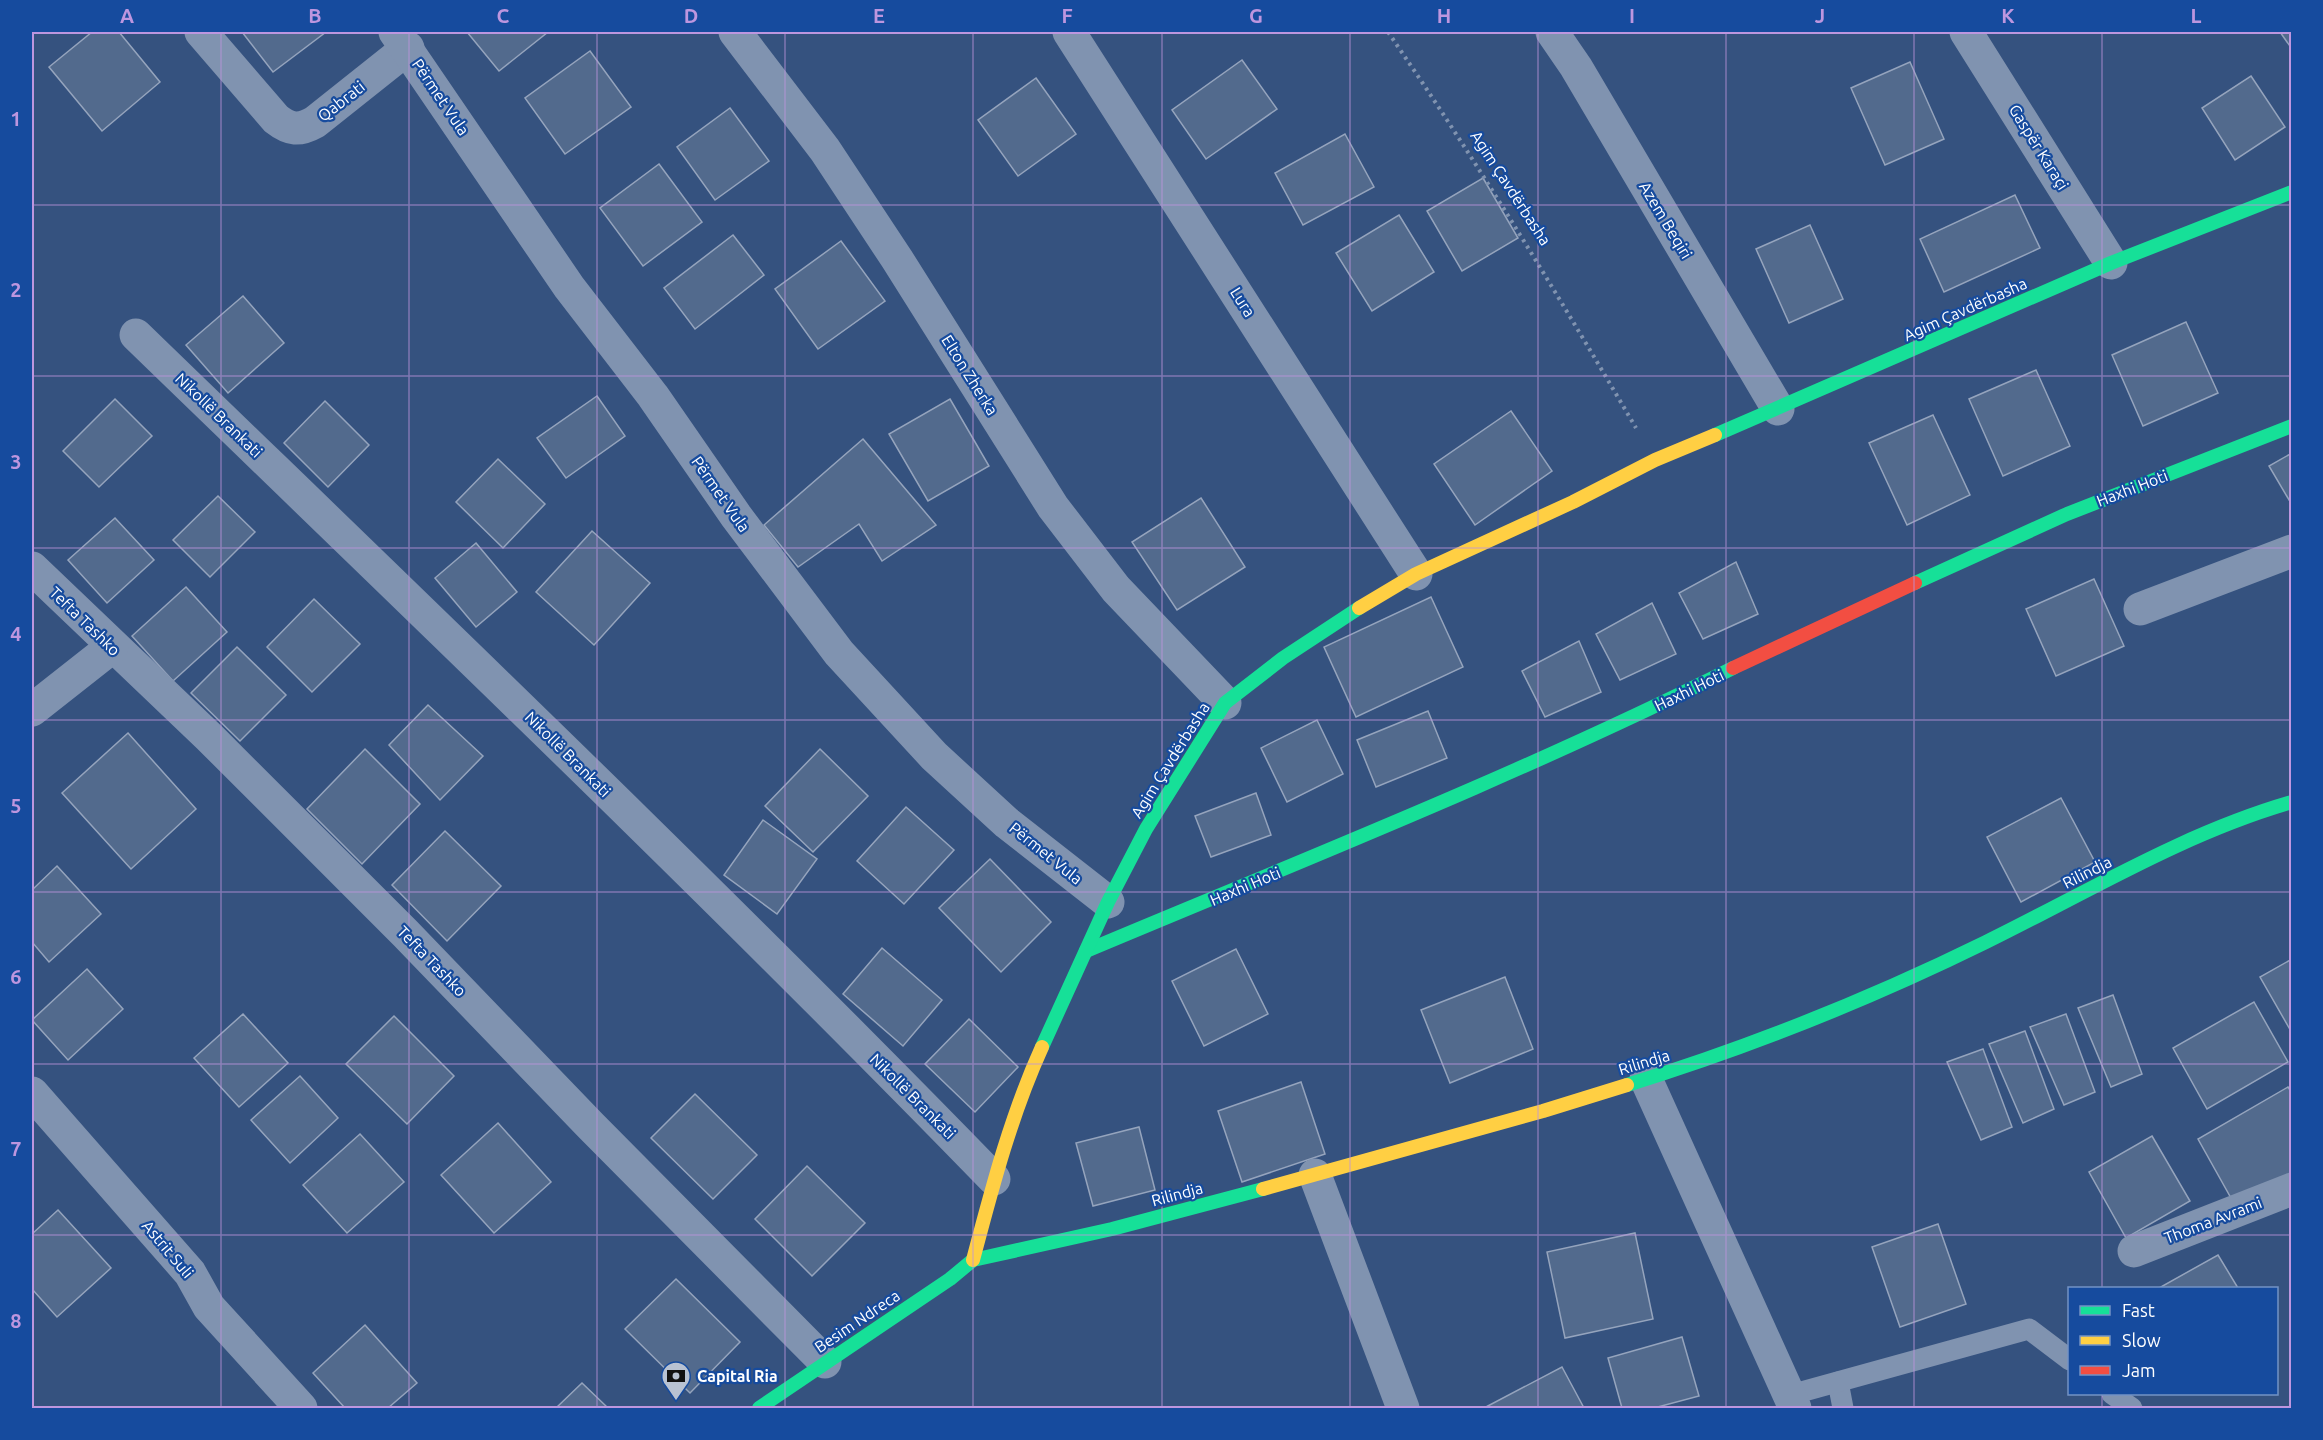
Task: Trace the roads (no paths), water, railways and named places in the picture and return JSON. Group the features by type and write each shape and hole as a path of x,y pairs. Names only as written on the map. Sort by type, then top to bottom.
{"street":[{"name":"Qabrati","path":"201,32 276,119 288,128 302,129 315,122 402,40"},
{"name":"Elton Zherka","path":"735,32 825,150 897,259 1053,507 1116,589 1225,703"},
{"name":"Lura","path":"1069,32 1416,574"},
{"name":"Azem Beqiri","path":"1552,32 1576,67 1778,409"},
{"name":"Gaspër Karaçi","path":"1966,32 2111,263"},
{"name":"Përmet Vula","path":"402,40 568,287 653,396 736,516 839,653 934,756 1008,823 1108,902"},
{"name":"Agim Çavdërbasha","path":"973,1260 994,1179 1029,1076 1108,902 1146,829 1225,703 1292,652 1416,574 1573,502 1654,460 1778,409 2111,263 2292,192"},
{"name":"Nikollë Brankati","path":"136,335 496,683 994,1179"},
{"name":"Haxhi Hoti","path":"1086,951 1358,837 1637,716 1785,642 2067,514 2292,426"},
{"path":"2140,609 2292,552"},
{"name":"Tefta Tashko","path":"32,568 112,647 209,737 405,933 591,1126 825,1362"},
{"path":"32,710 112,647"},
{"name":"Rilindja","path":"973,1260 1112,1228 1315,1175 1543,1111 1711,1059 1856,1001 1984,943 2150,859 2251,814 2292,802"},
{"path":"1646,1079 1792,1402"},
{"name":"Astrit Suli","path":"32,1093 190,1272 209,1307 301,1408"},
{"path":"1315,1175 1403,1408"},
{"name":"Thoma Avrami","path":"2134,1251 2292,1189"},
{"name":"Besim Ndreca","path":"759,1408 950,1279 973,1260"}],"lane":[{"path":"1792,1402 1838,1382 2029,1329 2068,1358"},
{"path":"1838,1382 1843,1408"},
{"path":"2113,1395 2132,1408"}],"place":[{"name":"Capital Ria","path":"676,1402"}]}
